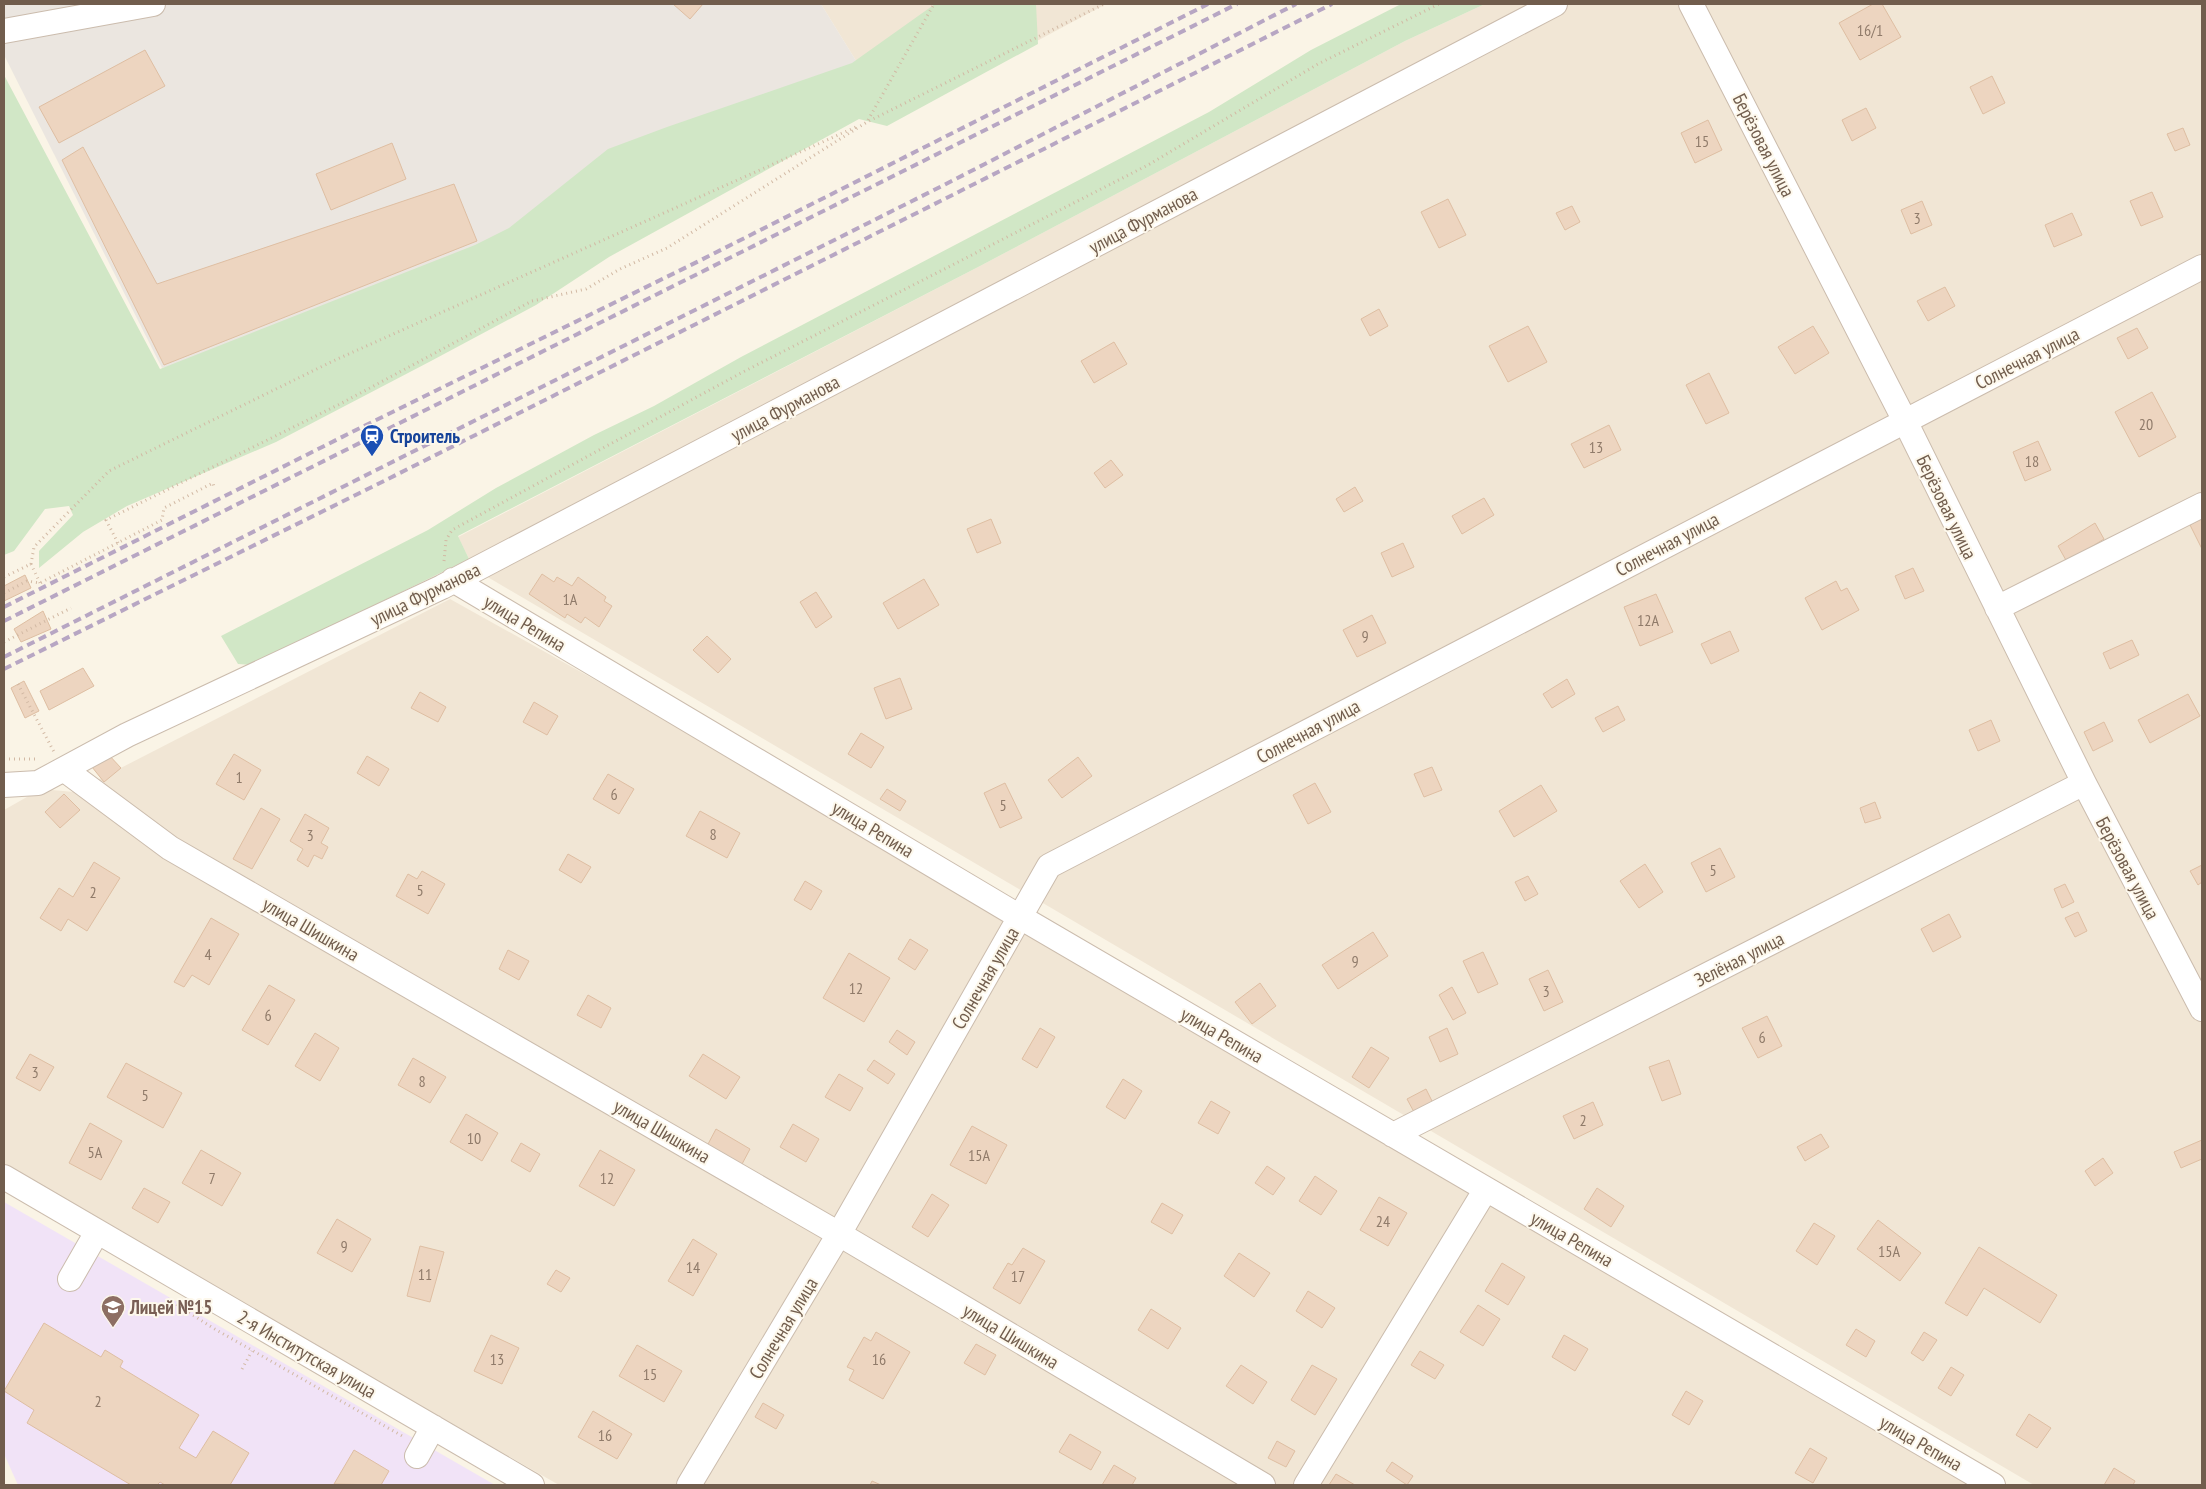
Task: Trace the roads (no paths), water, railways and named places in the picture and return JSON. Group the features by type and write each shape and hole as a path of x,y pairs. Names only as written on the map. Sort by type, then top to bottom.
{"street":[{"path":"4,31 153,4"},
{"name":"улица Фурманова","path":"4,785 38,783 65,770 126,735 448,584 1555,4"},
{"name":"Берёзовая улица","path":"1691,4 1905,421 2084,783 2202,1009"},
{"name":"Солнечная улица","path":"689,1485 839,1234 1049,866 2202,267"},
{"path":"1997,608 2202,505"},
{"name":"улица Репина","path":"448,584 1993,1485"},
{"name":"улица Шишкина","path":"65,770 170,848 839,1234 1263,1485"},
{"name":"Зелёная улица","path":"1393,1135 2084,783"},
{"name":"2-я Институтская улица","path":"4,1178 532,1485"},
{"path":"1306,1485 1486,1189"},
{"path":"70,1279 97,1232"},
{"path":"417,1456 433,1427"}],"railway":[{"path":"4,607 360,428 701,260 1208,4"},
{"path":"4,621 1237,4"},
{"path":"4,657 944,185 1296,4"},
{"path":"4,669 384,481 1332,4"}],"place":[{"name":"Строитель","path":"372,457"},
{"name":"Лицей №15","path":"113,1328"}]}
